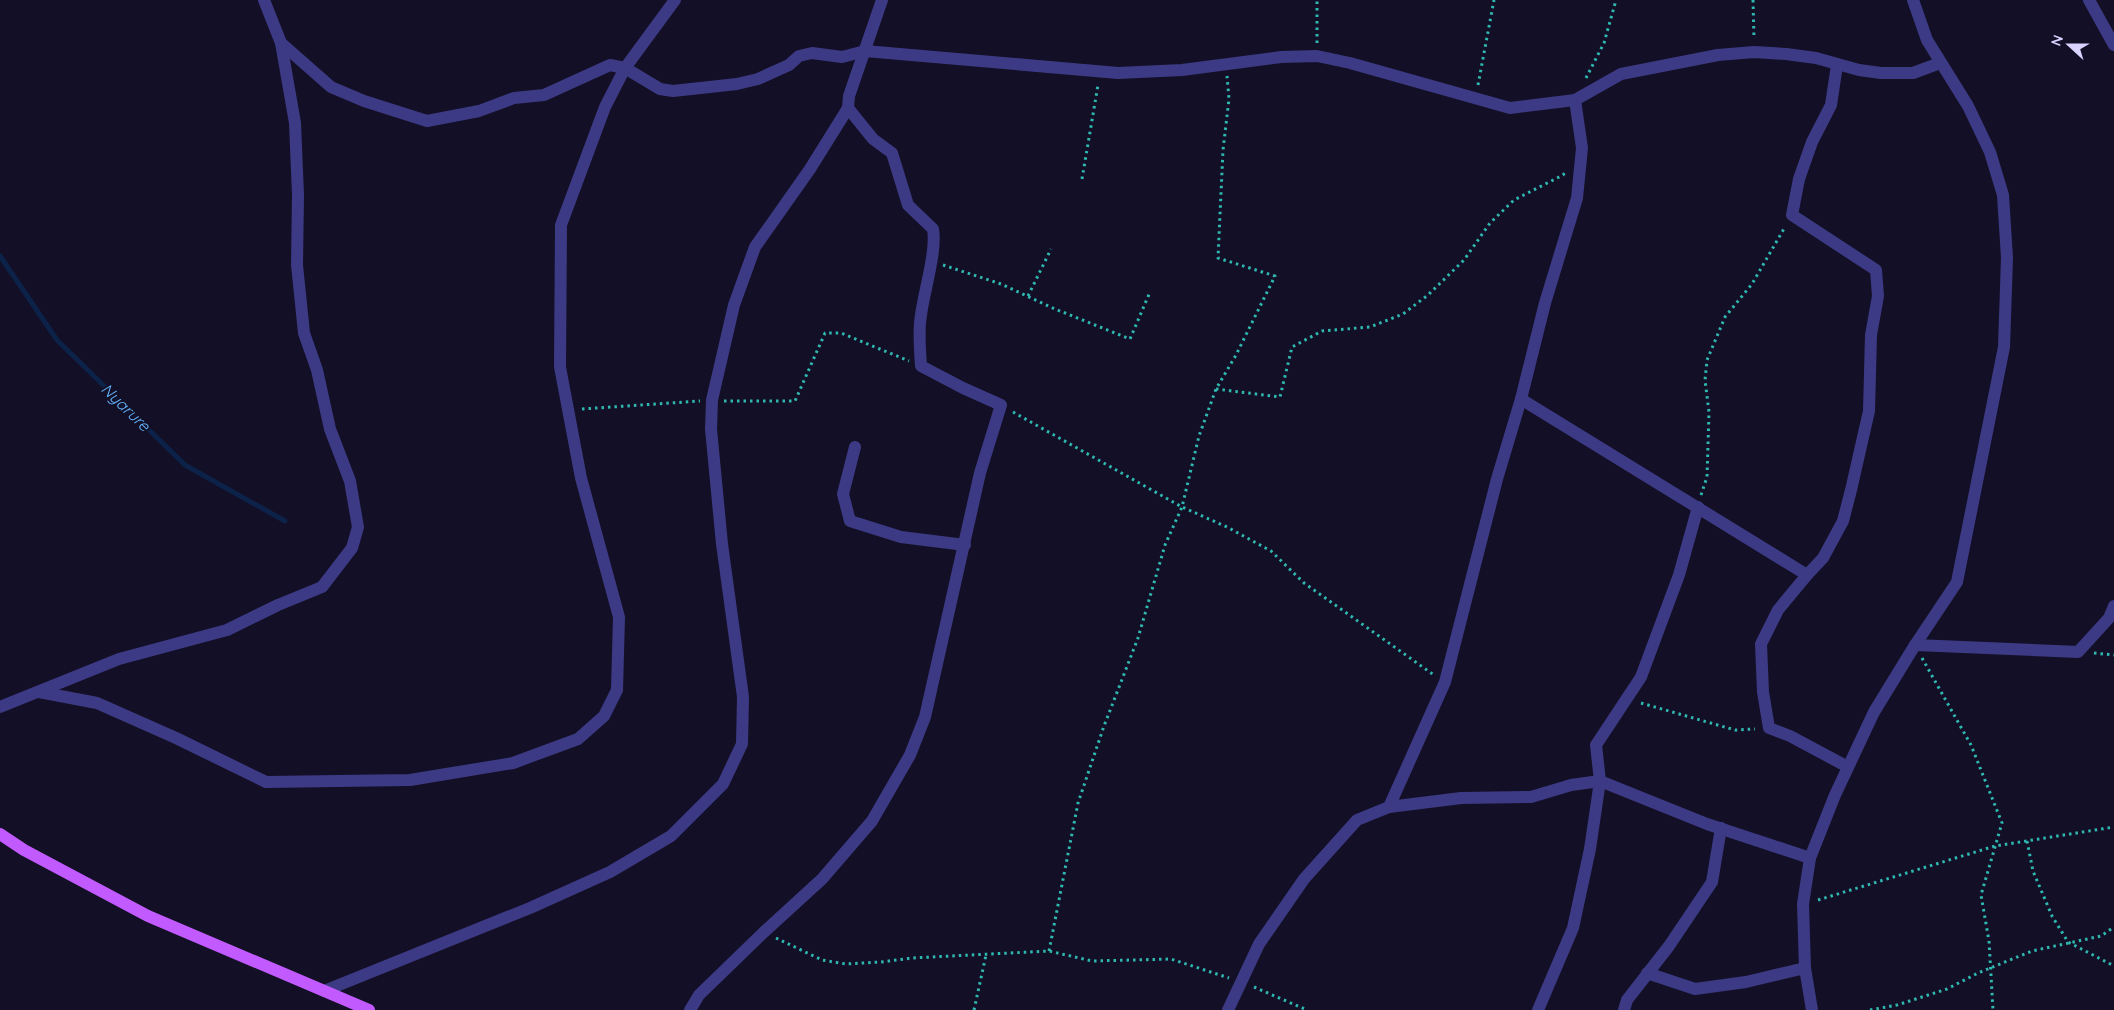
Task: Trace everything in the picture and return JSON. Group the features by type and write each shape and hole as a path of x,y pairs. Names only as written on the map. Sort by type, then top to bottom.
{"main road":[{"path":"0,834 24,850 148,916 369,1010"}],"street":[{"path":"0,707 119,659 227,630 278,605 322,587 352,548 358,526 350,480 330,429 317,370 304,333 297,265 297,145 295,123 281,42 264,0"},
{"path":"39,692 97,703 176,738 266,782 410,780 513,763 578,739 604,716 617,690 619,617 581,478 560,367 561,225 605,107 625,68 675,0"},
{"path":"324,991 530,908 610,872 671,836 723,784 742,744 743,697 722,544 711,429 712,400 734,305 755,246 810,169 848,108 849,96 882,0"},
{"path":"1812,1010 1805,968 1803,904 1810,858 1834,795 1874,712 1957,582 2004,347 2007,258 2002,195 1990,152 1968,106 1927,40 1913,0"},
{"path":"2089,0 2114,45"},
{"path":"281,42 331,87 364,101 427,121 479,111 514,98 544,96 610,65 625,68 660,89 673,90 737,84 758,79 789,65 799,56 812,53 842,57 865,52 1118,74 1182,70 1281,57 1317,56 1510,108 1575,100 1621,74 1718,55 1754,52 1816,58 1837,65 1881,73 1913,74 1940,63"},
{"path":"1837,65 1831,105 1812,142 1799,179 1792,215 1876,270 1878,296 1871,335 1869,411 1843,521 1823,558 1807,574 1778,610 1761,644 1763,692 1769,728 1790,736 1848,767"},
{"path":"1389,808 1445,682 1497,478 1522,399 1545,303 1577,198 1582,148 1575,100"},
{"path":"690,1010 699,995 822,879 872,821 910,755 925,716 980,473 1001,405 921,366 920,315 934,242 933,229 908,205 892,153 873,139 848,108"},
{"path":"1522,399 1807,574"},
{"path":"855,447 843,494 850,521 901,537 965,545"},
{"path":"1538,1010 1573,928 1590,849 1600,781 1596,745 1641,677 1679,575 1698,507"},
{"path":"1915,645 2078,652 2109,618 2114,606"},
{"path":"1228,1010 1259,944 1304,879 1357,820 1389,808 1461,798 1531,797 1570,785 1600,781 1721,828 1810,858"},
{"path":"1624,1010 1627,1000 1669,946 1712,882 1721,828"},
{"path":"1647,973 1695,989 1746,982 1805,968"}],"path":[{"path":"1317,0 1317,56"},
{"path":"1476,98 1494,0"},
{"path":"1575,100 1604,43 1616,0"},
{"path":"1753,0 1754,52"},
{"path":"1049,951 1078,803 1104,726 1138,638 1165,545 1182,507 1199,436 1216,389 1236,355 1275,276 1218,258 1223,150 1229,99 1226,63"},
{"path":"1082,179 1100,72"},
{"path":"1216,389 1280,397 1292,347 1322,331 1370,326 1403,314 1428,295 1464,260 1490,223 1514,200 1563,174 1568,168"},
{"path":"1698,507 1707,477 1708,412 1705,380 1708,360 1725,317 1752,284 1792,215"},
{"path":"1028,296 1051,249"},
{"path":"930,262 1001,284 1130,339 1150,292"},
{"path":"568,410 712,400 795,401 825,334 842,333 921,366"},
{"path":"1001,405 1182,507 1227,527 1271,551 1304,584 1445,682"},
{"path":"1915,645 1971,745 2002,823 1981,895 1989,941 1993,1010"},
{"path":"1625,699 1735,730 1769,728"},
{"path":"1803,904 1995,846 2114,827"},
{"path":"2027,841 2033,871 2052,916 2068,942 2114,966"},
{"path":"1870,1010 1898,1006 1939,992 2032,951 2101,936 2114,927"},
{"path":"764,932 822,960 846,964 912,958 1049,951 1092,961 1171,959 1240,982 1306,1010"},
{"path":"974,1010 986,954"}],"waterway":[{"name":"Nyarure","path":"0,256 57,340 185,465 285,521"}]}
